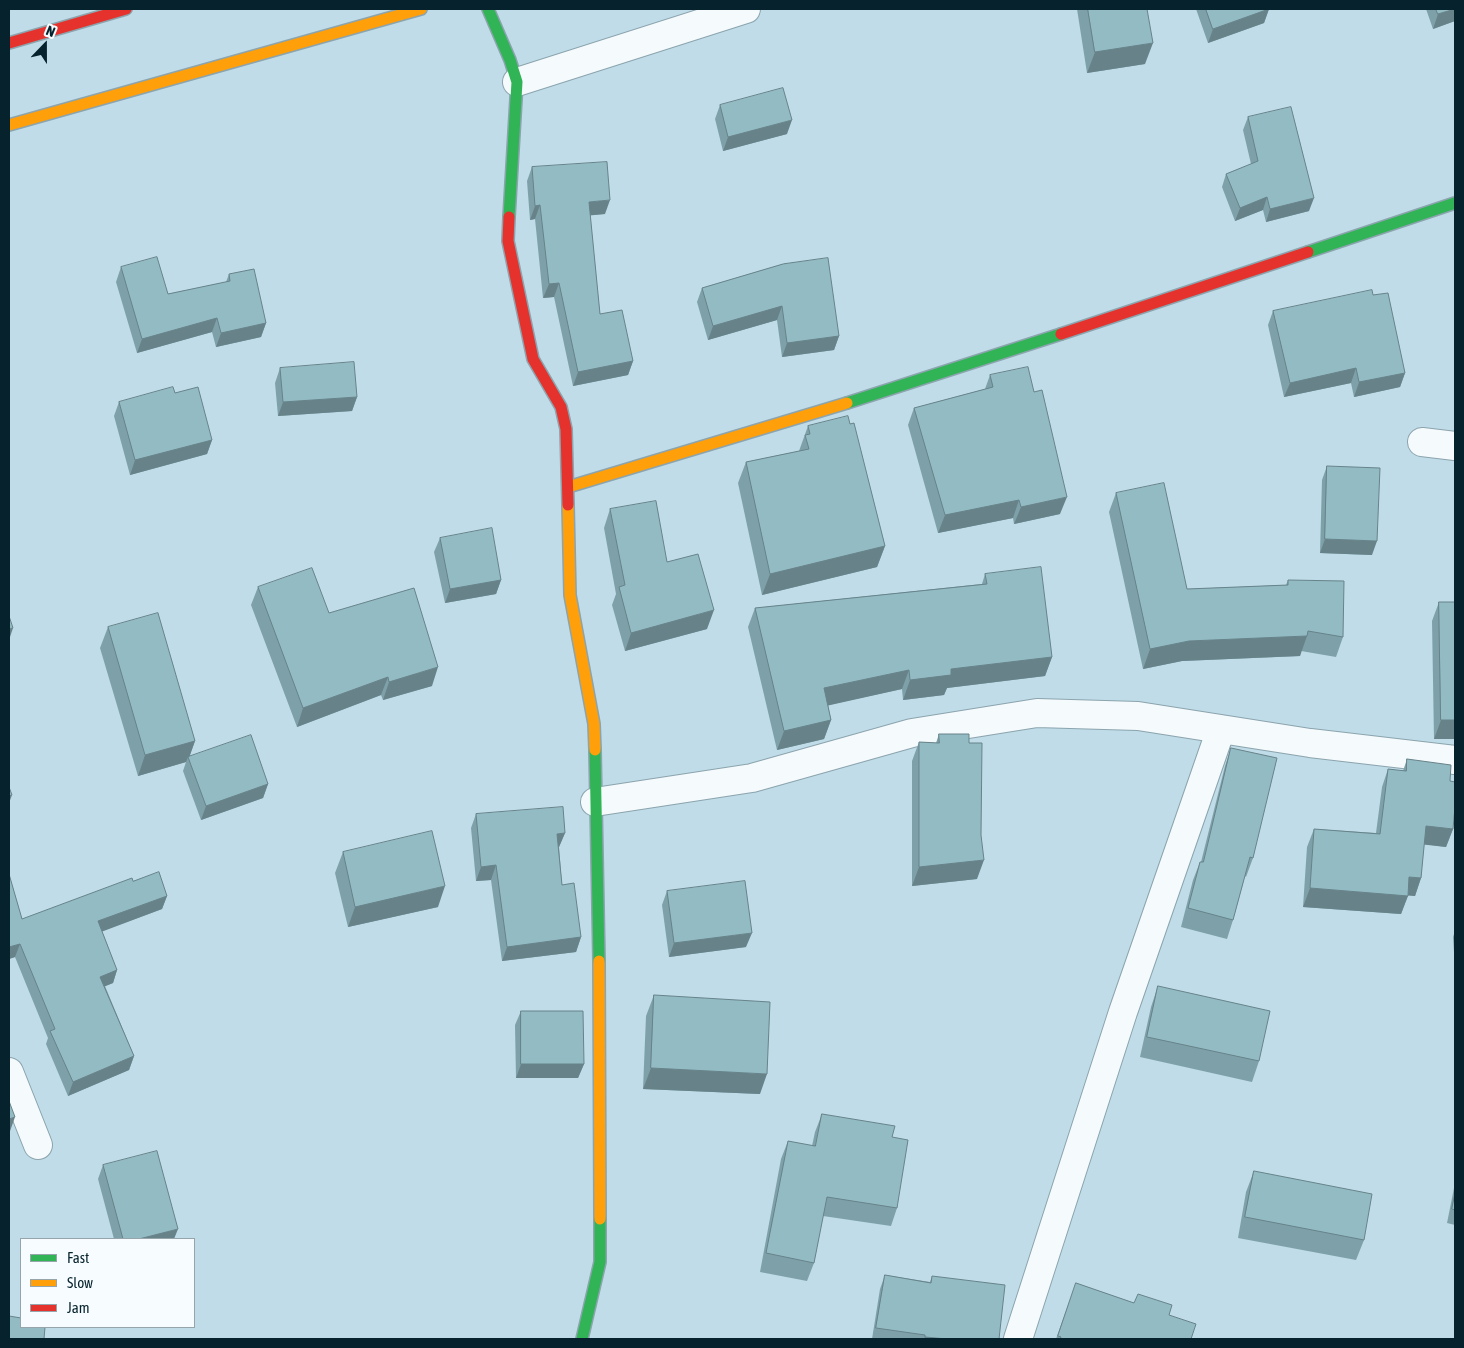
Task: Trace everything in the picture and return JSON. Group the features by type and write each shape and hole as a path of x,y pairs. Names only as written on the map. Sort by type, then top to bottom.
{"main road":[{"path":"9,43 126,9"},
{"path":"9,125 421,9"},
{"path":"488,9 518,82 508,241 533,359 561,407 566,429 570,596 594,724 600,1025 600,1262 582,1339"},
{"path":"568,487 711,446 1136,309 1455,203"}],"street":[{"path":"518,82 746,9"},
{"path":"1422,442 1455,446"},
{"path":"595,802 752,778 912,733 1037,712 1138,716 1310,743 1455,760"},
{"path":"1018,1339 1123,1012 1221,729"},
{"path":"9,1072 38,1145"}],"building":[{"path":"1088,9 1147,9 1153,43 1095,52"},
{"path":"1206,9 1269,9 1213,29"},
{"path":"1436,9 1455,9 1438,14"},
{"path":"783,88 792,120 728,137 720,105"},
{"path":"1291,107 1314,198 1270,209 1267,197 1240,208 1226,174 1258,161 1248,117"},
{"path":"607,162 610,200 589,202 600,314 622,310 633,361 578,372 559,283 549,284 540,205 535,206 532,167"},
{"path":"157,257 168,294 230,281 229,274 254,269 266,323 221,333 217,318 142,339 121,267"},
{"path":"828,258 839,336 787,343 782,306 713,326 702,288 783,264"},
{"path":"1372,290 1373,295 1388,293 1405,373 1359,382 1356,368 1290,383 1273,311"},
{"path":"354,362 357,397 283,402 280,368"},
{"path":"1028,367 1034,392 1042,390 1067,497 1021,507 1019,500 945,515 914,408 993,387 990,375"},
{"path":"173,387 175,393 198,387 212,440 135,460 119,402"},
{"path":"848,416 850,424 854,423 885,546 770,574 746,462 809,449 805,435 810,434 808,426"},
{"path":"1327,466 1380,468 1377,541 1325,539"},
{"path":"1164,483 1187,589 1288,585 1288,580 1344,581 1343,637 1308,631 1307,636 1189,641 1150,649 1116,493"},
{"path":"656,501 667,562 698,554 714,610 631,633 619,587 625,585 610,509"},
{"path":"492,528 501,580 450,589 440,538"},
{"path":"1041,567 1052,657 951,669 951,675 910,680 909,670 824,688 831,720 784,731 755,608 987,584 985,574"},
{"path":"312,568 329,613 414,588 438,667 389,682 388,677 303,708 258,587"},
{"path":"1439,602 1455,602 1455,720 1441,720"},
{"path":"158,613 195,741 145,755 108,627"},
{"path":"9,616 13,628 9,629"},
{"path":"939,734 969,734 969,743 982,743 981,835 984,860 919,867 919,742 939,743"},
{"path":"251,735 268,784 206,806 188,757"},
{"path":"1231,748 1277,758 1253,858 1250,857 1233,920 1188,908 1200,862 1203,862"},
{"path":"1407,759 1451,765 1450,781 1455,782 1453,829 1426,826 1421,878 1409,877 1408,896 1310,888 1314,829 1380,834 1388,769 1406,771"},
{"path":"563,807 565,833 557,834 562,885 574,883 581,937 507,947 496,865 481,867 476,814"},
{"path":"432,831 445,886 355,907 343,852"},
{"path":"159,872 167,896 98,921 117,970 100,977 134,1056 73,1082 50,1031 55,1029 20,944 9,947 9,874 22,919 132,878 133,881"},
{"path":"745,881 752,933 674,943 667,891"},
{"path":"1158,986 1270,1011 1259,1061 1147,1037"},
{"path":"654,995 770,1002 767,1074 651,1068"},
{"path":"521,1011 583,1011 584,1064 521,1064"},
{"path":"9,1101 15,1117 9,1119"},
{"path":"822,1114 895,1126 892,1137 908,1140 897,1208 827,1197 814,1263 766,1253 788,1141 815,1146"},
{"path":"157,1151 178,1229 143,1238 123,1238 103,1165"},
{"path":"1254,1171 1372,1194 1364,1240 1245,1217"},
{"path":"1455,1194 1455,1210 1452,1209"},
{"path":"885,1275 931,1283 932,1276 1005,1285 999,1339 947,1339 876,1328"},
{"path":"1076,1283 1134,1303 1138,1294 1172,1305 1169,1315 1196,1324 1191,1339 1060,1339 1061,1337 1058,1336"},
{"path":"9,1316 20,1318 20,1328 45,1328 44,1339 9,1339"}],"traffic: fast":[{"path":"488,9 510,60 517,82 509,217"},
{"path":"1308,252 1455,203"},
{"path":"847,403 1061,334"},
{"path":"595,750 599,961"},
{"path":"582,1339 600,1262 600,1219"}],"traffic: slow":[{"path":"9,125 421,9"},
{"path":"568,487 847,403"},
{"path":"568,505 570,595 594,724 595,750"},
{"path":"599,961 600,1219"}],"traffic: jam":[{"path":"9,43 126,9"},
{"path":"509,217 508,241 533,359 561,407 566,429 568,505"},
{"path":"1061,334 1308,252"}]}
